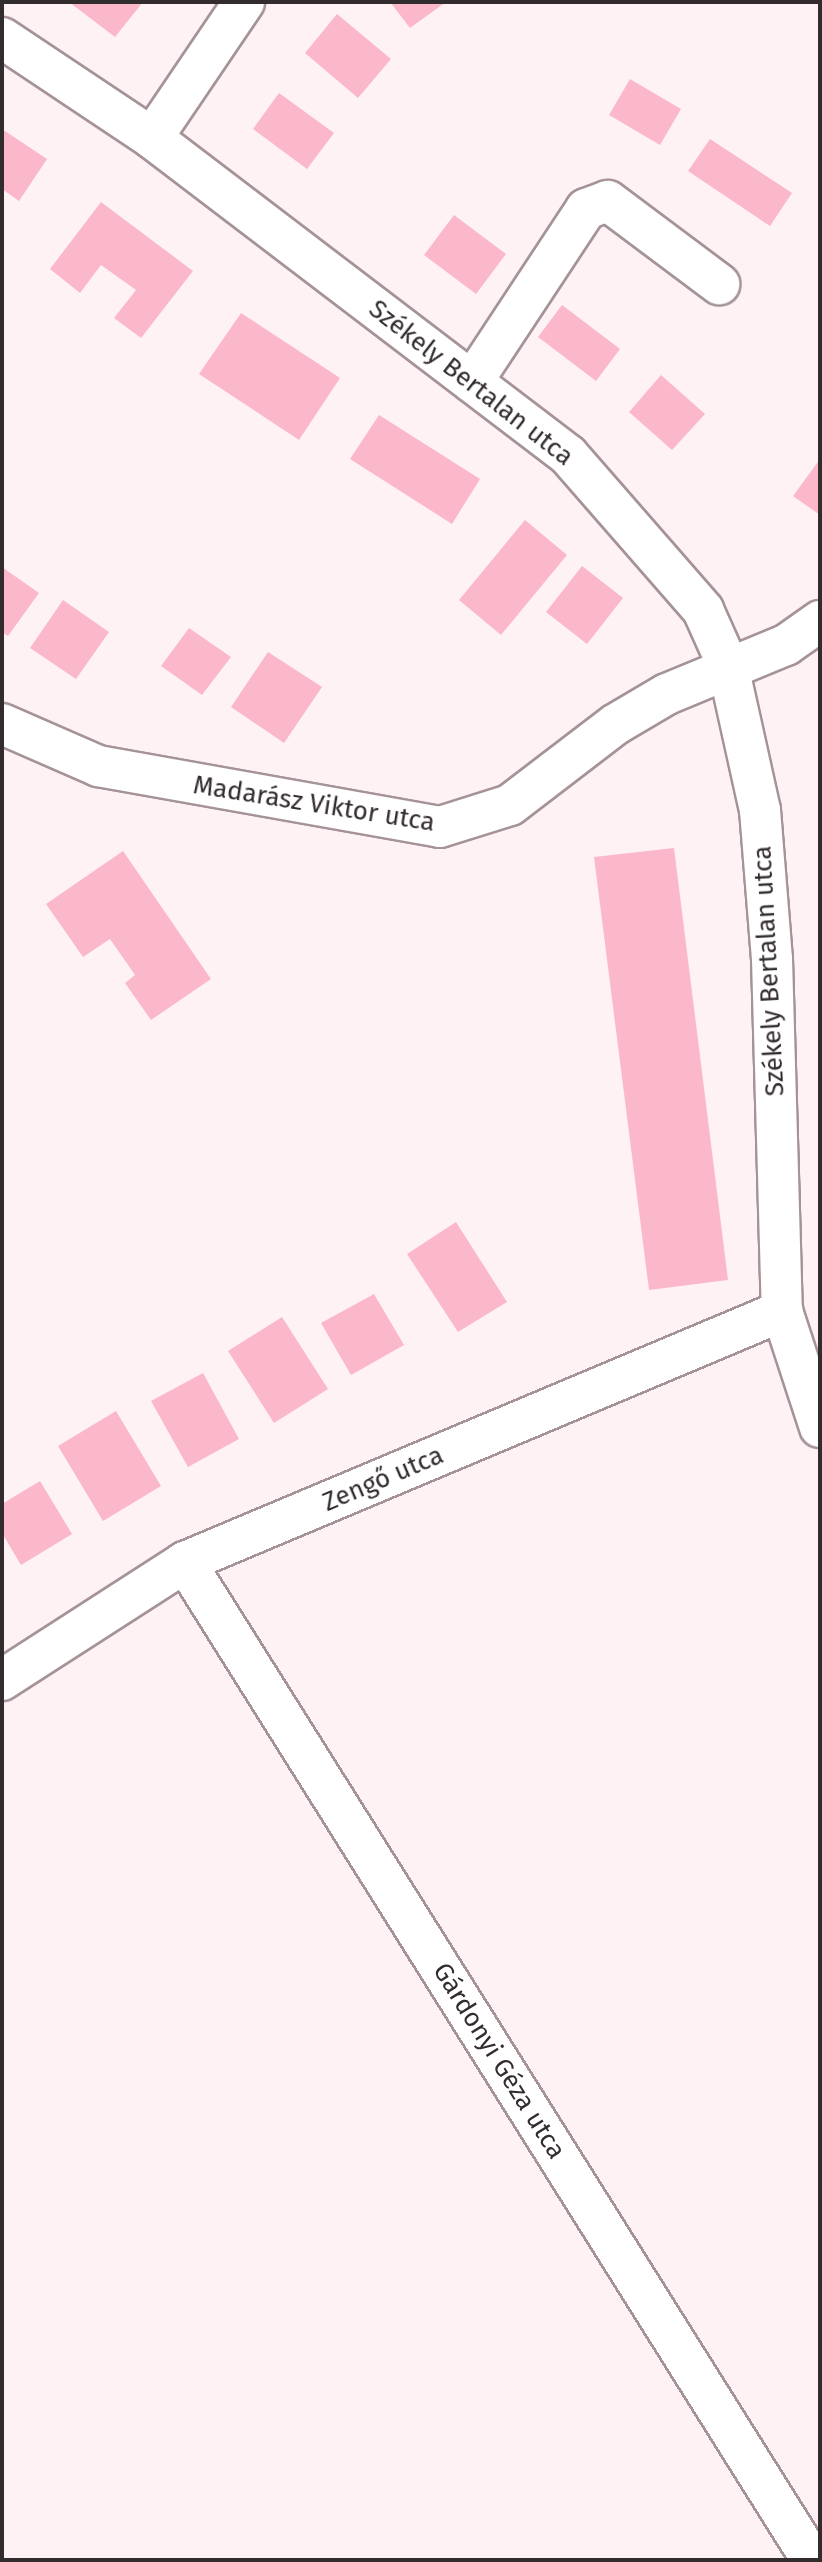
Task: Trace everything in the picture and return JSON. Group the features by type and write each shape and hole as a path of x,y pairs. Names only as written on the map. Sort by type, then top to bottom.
{"street":[{"path":"152,138 244,2"},
{"name":"Székely Bertalan utca","path":"2,38 152,138 568,455 703,610 728,666 760,810 782,1311 820,1427"},
{"path":"472,382 586,209 608,201 719,284"},
{"name":"Madarász Viktor utca","path":"2,724 98,766 440,827 510,805 616,724 728,666 786,645 820,621"},
{"name":"Zengő utca","path":"2,1680 185,1562 782,1311"},
{"name":"Gárdonyi Géza utca","path":"185,1562 812,2560"}],"building":[{"path":"69,2 143,2 115,37"},
{"path":"390,2 446,2 410,28"},
{"path":"337,14 391,59 358,98 305,53"},
{"path":"630,79 681,109 660,145 609,115"},
{"path":"279,93 334,133 307,169 253,129"},
{"path":"2,129 47,159 19,201 2,189"},
{"path":"710,139 792,193 770,226 688,171"},
{"path":"101,202 193,271 141,338 114,318 136,290 101,265 80,293 50,269"},
{"path":"454,215 506,254 476,294 424,255"},
{"path":"562,305 620,349 596,381 538,337"},
{"path":"241,313 340,378 299,440 199,374"},
{"path":"661,375 705,414 672,450 629,412"},
{"path":"379,415 480,479 452,524 350,459"},
{"path":"820,459 820,515 793,496"},
{"path":"525,520 567,555 501,635 459,600"},
{"path":"582,566 623,598 587,644 546,612"},
{"path":"2,567 39,593 8,636 2,632"},
{"path":"63,600 109,632 76,679 30,648"},
{"path":"189,628 231,657 202,695 161,666"},
{"path":"268,652 322,687 284,743 231,707"},
{"path":"674,848 728,1280 649,1290 594,857"},
{"path":"123,851 211,979 151,1020 125,983 135,975 110,939 83,957 46,904"},
{"path":"456,1222 507,1302 458,1332 407,1254"},
{"path":"374,1294 404,1345 351,1375 321,1323"},
{"path":"282,1317 328,1389 274,1423 228,1351"},
{"path":"203,1373 239,1439 188,1467 151,1401"},
{"path":"116,1411 161,1486 103,1521 58,1446"},
{"path":"40,1481 72,1534 21,1565 2,1533 2,1504"}]}
